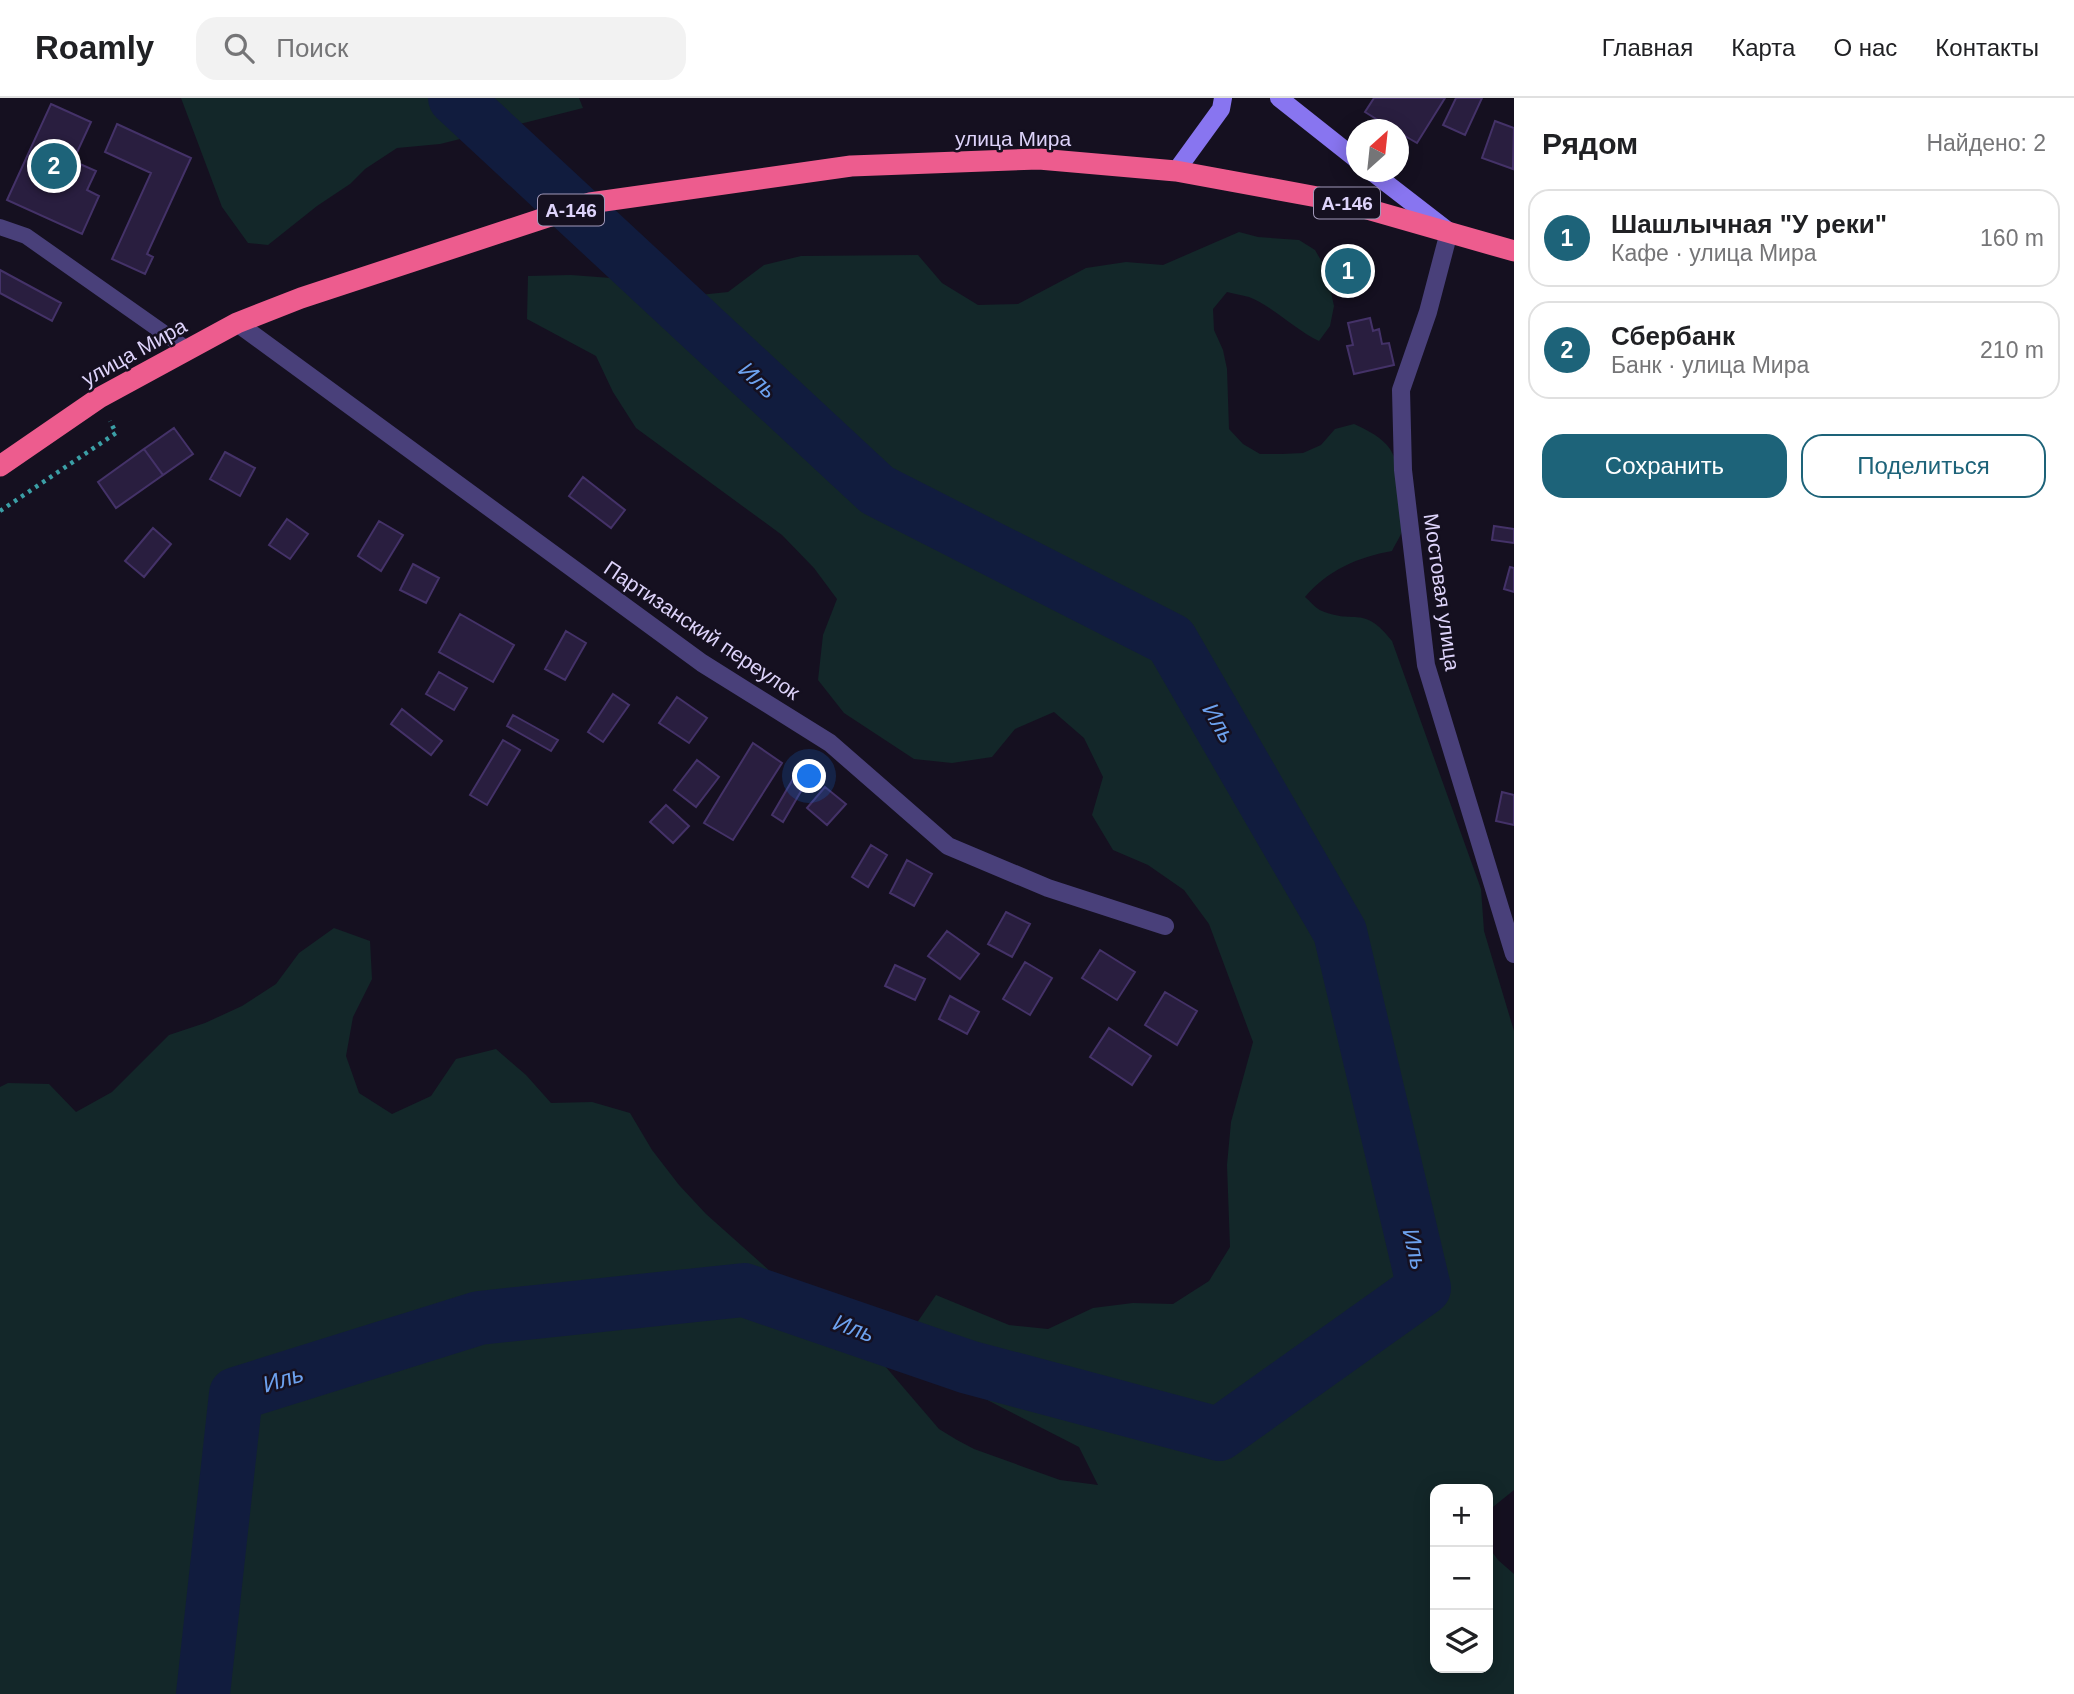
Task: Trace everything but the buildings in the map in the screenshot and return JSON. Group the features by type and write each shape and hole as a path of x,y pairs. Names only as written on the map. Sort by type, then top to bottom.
{"highway":[{"name":"улица Мира","path":"0,466 99,398 237,323 301,298 590,204 851,166 1039,159 1176,171 1339,201 1514,251"}],"street":[{"path":"1176,171 1221,109 1223,98"},
{"path":"1279,98 1346,151"},
{"name":"улица Мира","path":"1385,182 1449,232"},
{"name":"Мостовая улица","path":"1449,232 1428,312 1401,390 1403,470 1426,665 1514,954"},
{"name":"Партизанский переулок","path":"237,323 702,663 830,743 948,846 1048,888 1165,926"}],"lane":[{"path":"0,227 26,236 187,350"}],"path":[{"path":"0,511 116,433 99,398"}],"green space":[{"path":"181,98 579,98 583,108 440,144 397,148 365,169 350,184 268,245 248,243 222,207"},
{"path":"1239,232 1258,237 1299,240 1315,250 1326,269 1334,306 1330,326 1319,341 1249,297 1227,292 1213,309 1214,330 1223,350 1227,369 1229,429 1243,444 1260,454 1282,454 1303,453 1321,445 1335,429 1354,424 1369,431 1390,449 1400,478 1404,512 1402,531 1392,551 1344,566 1324,579 1305,597 1322,611 1359,617 1374,623 1392,641 1481,889 1484,931 1514,1031 1514,1490 1493,1507 1493,1484 1430,1484 1430,1673 1493,1673 1493,1553 1514,1574 1514,1694 0,1694 0,1087 8,1083 49,1084 76,1112 112,1092 169,1035 205,1023 242,1006 276,984 299,953 334,928 370,941 372,979 353,1017 346,1056 359,1093 392,1114 431,1096 456,1059 496,1049 526,1075 551,1103 592,1102 630,1113 652,1150 706,1214 866,1357 885,1366 939,1429 974,1449 1060,1480 1098,1485 1079,1447 964,1388 933,1364 914,1327 936,1295 1009,1325 1048,1329 1093,1308 1133,1303 1173,1304 1209,1281 1230,1247 1227,1165 1231,1122 1253,1042 1209,924 1184,890 1148,865 1113,850 1092,815 1103,777 1084,738 1054,712 1015,729 992,757 952,763 914,759 844,713 818,680 823,635 837,599 814,568 782,535 636,428 613,392 596,356 527,319 528,276 611,278 648,290 690,296 728,292 764,265 801,256 918,255 942,283 978,305 1018,304 1086,268 1126,262 1163,265"}],"waterway":[{"name":"Иль","path":"203,1694 236,1394 479,1318 744,1290 968,1367 1219,1434 1424,1288 1340,932 1171,640 877,490 455,98"}],"place":[{"name":"Сбербанк","path":"54,166"},
{"name":"Шашлычная \"У реки\"","path":"1348,271"}]}
